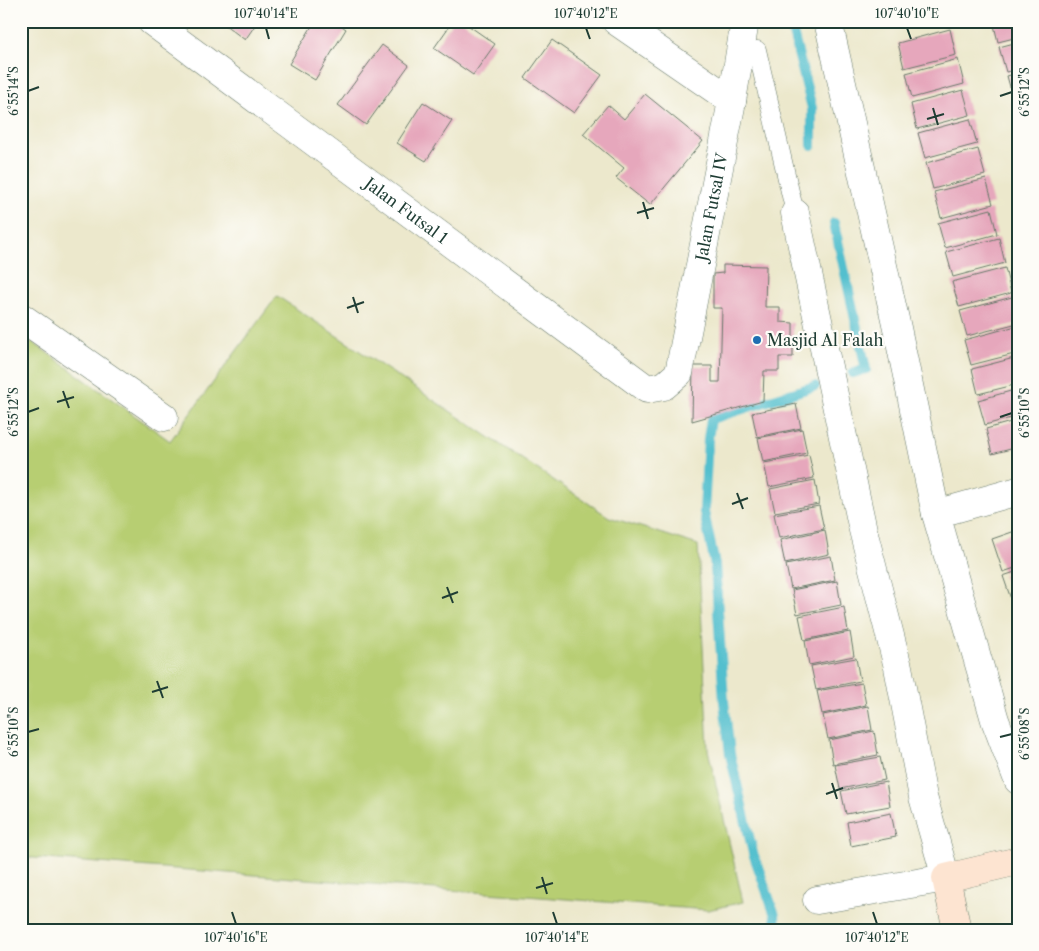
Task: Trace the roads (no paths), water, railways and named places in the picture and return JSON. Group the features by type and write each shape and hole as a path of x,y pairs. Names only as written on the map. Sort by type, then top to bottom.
{"street":[{"name":"Jalan Futsal 1","path":"151,21 647,389 664,386"},
{"path":"616,21 732,101"},
{"name":"Jalan Futsal IV","path":"664,386 679,373 732,101 745,21"},
{"path":"828,21 897,328 936,514 995,720 1018,780"},
{"path":"795,213 863,530 898,666 923,797 946,878 958,930"},
{"path":"21,317 164,417"},
{"path":"936,514 1018,491"},
{"path":"817,900 946,878 1018,861"}],"lane":[{"path":"758,50 795,213"}],"waterway":[{"path":"790,21 812,108 812,145"},
{"path":"834,223 866,369 853,373"},
{"path":"776,930 775,915 753,853 730,754 724,701 715,565 704,512 708,439 711,419 815,386"}],"place":[{"name":"Masjid Al Falah","path":"757,340"}]}
